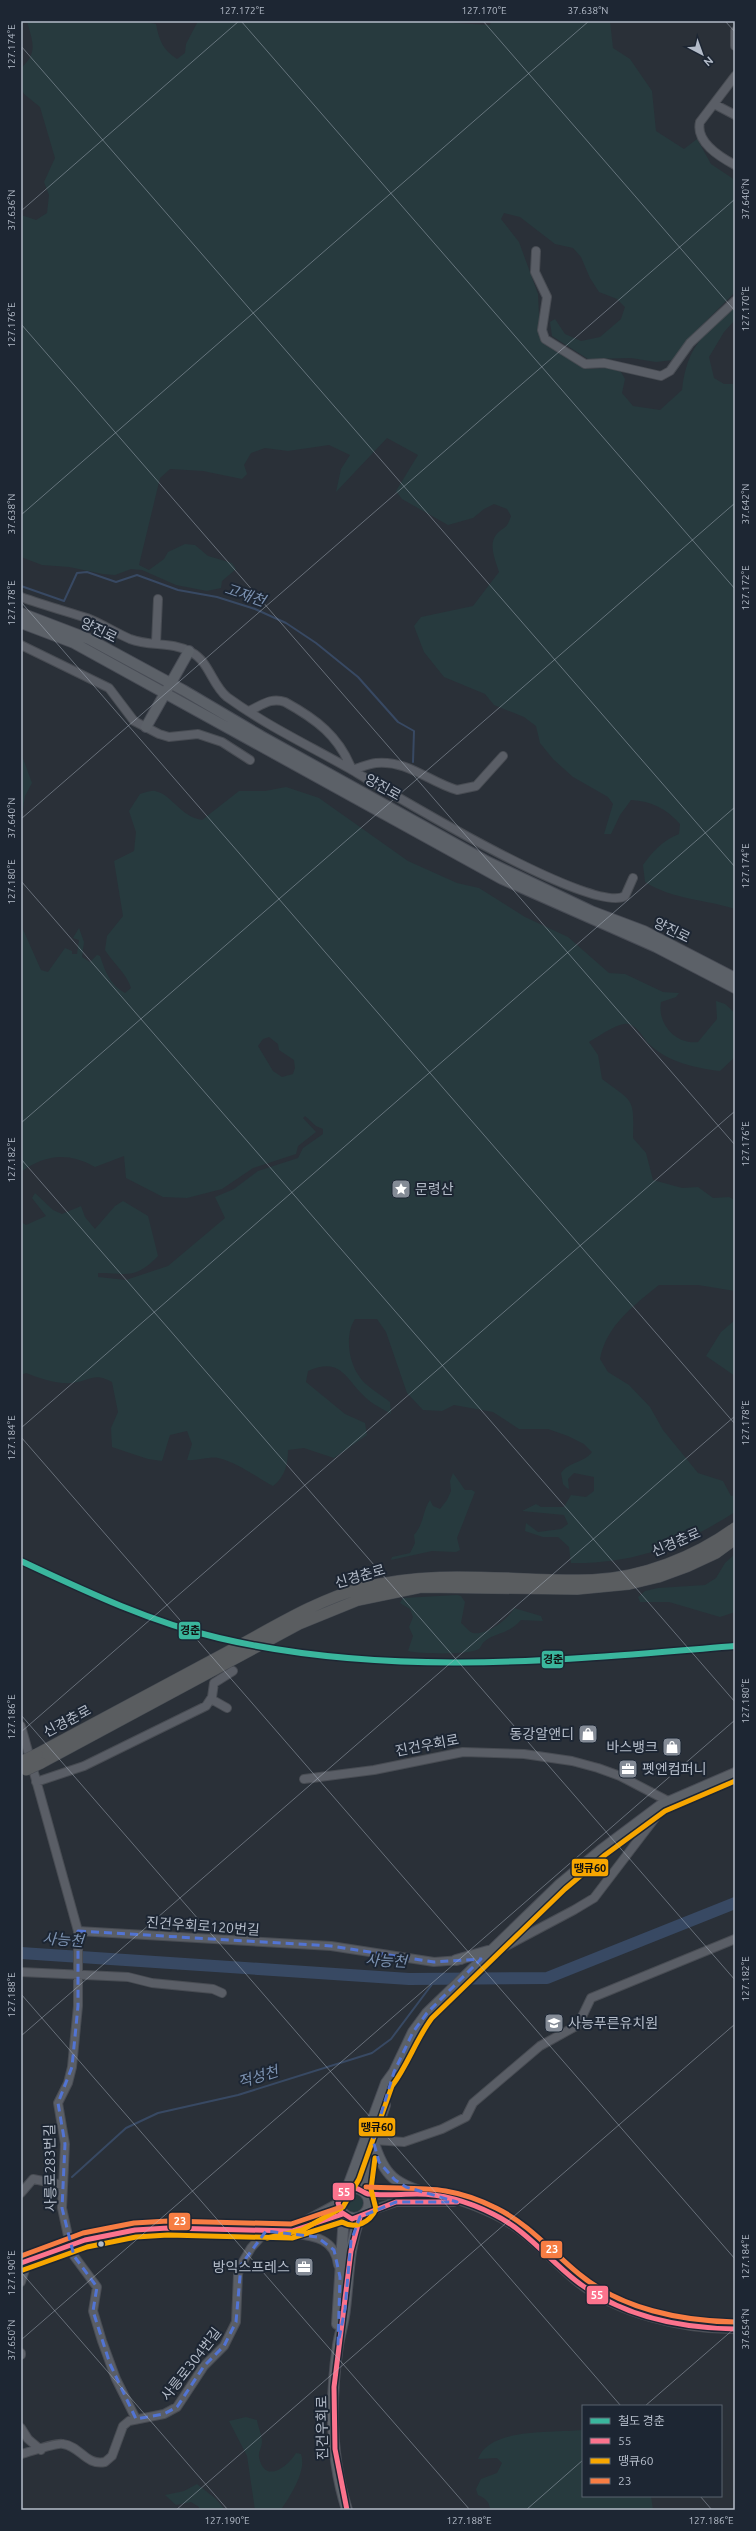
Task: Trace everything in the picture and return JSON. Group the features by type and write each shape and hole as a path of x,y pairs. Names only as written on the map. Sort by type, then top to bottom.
{"highway":[{"name":"신경춘로","path":"23,1767 178,1678 288,1620 361,1588 400,1580 455,1577 593,1580 641,1572 686,1557 718,1540 735,1528"},
{"name":"신경춘로","path":"39,1758 189,1683 299,1624 358,1600 421,1587 577,1589 629,1584 658,1577 688,1566 716,1553 735,1539"}],"main road":[{"name":"양진로","path":"21,613 89,639 171,683 261,736 488,862 591,911 644,931 735,978"},
{"name":"양진로","path":"21,623 74,643 502,879 656,947 735,988"},
{"path":"146,727 189,651"},
{"path":"347,2189 359,2188 365,2193 369,2201 363,2214 352,2219 343,2215 338,2203 343,2192 347,2189 386,2083 394,2072 413,2032 427,2013 490,1950 595,1855 647,1814 668,1801 735,1773"},
{"path":"456,1960 490,1950"},
{"path":"365,2193 366,2163 392,2086 394,2072"},
{"path":"373,2140 380,2162 395,2180 406,2187 432,2195"},
{"name":"진건우회로","path":"347,2510 336,2460 333,2423 338,2344 345,2309 351,2241 363,2214"},
{"name":"진건우회로","path":"338,2344 336,2335 343,2215"}],"street":[{"path":"735,31 735,46"},
{"path":"735,76 700,122 699,130 704,141 714,151 735,165"},
{"path":"714,104 735,115"},
{"path":"536,251 535,272 546,297 542,330 545,339 585,364 604,363 661,376 670,371 690,343 735,301"},
{"path":"21,597 87,618 130,639 170,644 189,651 199,658 226,695 282,733 352,770 448,827 506,857 577,888 619,898 627,893 633,878"},
{"path":"156,643 158,598"},
{"path":"21,646 109,688 115,694 127,714 146,727 169,737 198,734 222,742 250,760"},
{"path":"249,711 268,701 279,700 299,709 332,735 345,753 352,770"},
{"path":"352,770 375,763 399,765 417,770 453,789 461,790 476,786 503,756"},
{"path":"36,1782 68,1773 206,1706 211,1699 214,1684 233,1671"},
{"path":"211,1699 228,1708"},
{"path":"21,1726 78,1931"},
{"name":"진건우회로","path":"304,1778 374,1770 462,1752 524,1754 572,1761 598,1768 620,1776 668,1801"},
{"path":"481,1959 594,1898 668,1801"},
{"name":"진건우회로120번길","path":"78,1931 331,1946 434,1962 481,1959"},
{"name":"사릉로283번길","path":"78,1931 78,2006 72,2067 58,2103 65,2135 62,2208 70,2245 78,2263 97,2287 93,2311 116,2379 136,2419"},
{"path":"373,2140 404,2142 442,2129 466,2117 474,2103 540,2046 578,2025 591,1998 735,1939"},
{"path":"21,1972 128,1977 152,1983 213,1989 222,1993"},
{"path":"21,2193 33,2179 63,2185"},
{"path":"365,2193 432,2195 494,2214 511,2224 577,2282 614,2302 643,2315 683,2326 735,2329"},
{"path":"363,2214 396,2202 457,2202"},
{"path":"266,2231 299,2224 338,2203"},
{"path":"21,2282 24,2262 70,2245 100,2237 152,2228 292,2231 343,2215"},
{"path":"266,2231 317,2237 327,2242 338,2258 340,2276"},
{"name":"사릉로304번길","path":"21,2454 41,2450 55,2444 66,2444 94,2463 105,2462 112,2456 123,2426 136,2419 164,2414 177,2407 204,2366 224,2346 236,2322 238,2274 241,2265 251,2248 266,2231"},
{"path":"21,2428 28,2439 41,2450"}],"highlighted area":[{"path":"78,1931 331,1946 434,1962 481,1959 427,2013 413,2032 394,2072 373,2140 379,2162 395,2180 406,2187 457,2202 396,2202 360,2217 351,2241 345,2309 338,2344 340,2277 334,2250 317,2237 266,2231 241,2265 236,2322 224,2346 204,2366 177,2407 164,2414 136,2419 110,2364 93,2311 97,2287 74,2256 62,2208 65,2144 58,2103 72,2067 78,2006"}],"green space":[{"path":"27,21 48,23 49,21 142,21 156,24 162,44 172,56 177,59 185,53 186,44 198,21 419,21 490,25 491,21 610,21 613,48 630,59 652,91 656,131 684,149 697,139 711,164 735,180 735,292 687,340 673,360 656,362 631,358 588,359 552,336 550,322 555,319 565,334 581,341 600,337 621,319 625,307 617,299 599,292 590,278 581,257 573,248 555,244 520,217 504,213 501,219 519,242 538,294 540,338 547,346 585,369 609,368 621,372 625,379 622,393 633,406 660,410 682,390 688,362 698,342 735,307 735,320 724,332 709,357 714,378 724,384 735,384 735,909 678,896 656,888 645,882 643,865 658,847 679,834 680,824 670,814 652,804 631,800 620,815 611,834 604,834 613,804 608,797 573,777 553,759 540,743 536,726 524,717 494,705 485,694 444,677 424,652 414,626 421,617 473,606 499,572 493,554 494,539 496,535 506,526 511,516 507,509 494,504 484,509 473,518 448,525 402,499 396,491 418,455 387,438 336,492 341,469 350,455 329,445 288,451 265,448 251,453 244,465 247,474 242,479 203,471 170,469 160,478 139,565 149,570 164,559 168,552 185,544 195,545 208,556 232,563 236,569 222,581 221,588 207,591 176,585 142,570 131,569 115,575 103,574 69,567 42,565 21,557 21,215 36,220 47,213 49,195 44,182 55,158 40,107 24,94 21,88 21,68 30,57 33,46"},
{"path":"21,753 32,783 25,796 21,822"},
{"path":"286,787 319,798 408,861 457,883 479,888 525,917 568,937 609,973 625,974 663,992 679,993 676,997 661,1002 661,1010 665,1025 682,1040 698,1042 717,1019 716,1001 725,1004 735,1013 735,1057 720,1071 692,1066 673,1060 656,1050 635,1027 628,1024 615,1027 589,1042 598,1055 602,1079 626,1097 630,1102 633,1115 633,1138 646,1153 653,1180 682,1188 698,1187 713,1198 729,1197 735,1200 735,1291 698,1285 659,1285 622,1317 608,1336 600,1359 608,1372 629,1385 650,1407 663,1430 698,1473 723,1481 731,1496 735,1495 735,1512 696,1534 656,1551 615,1560 571,1563 569,1547 558,1537 543,1537 525,1531 526,1523 538,1532 561,1529 568,1524 564,1515 522,1511 536,1504 541,1507 564,1507 571,1495 586,1497 594,1491 594,1477 574,1473 568,1479 569,1489 563,1484 561,1473 569,1466 589,1456 592,1452 584,1444 568,1436 548,1429 519,1429 493,1412 454,1405 442,1411 423,1410 407,1393 386,1332 377,1319 355,1319 350,1332 350,1355 355,1370 362,1380 390,1402 391,1414 368,1400 341,1371 328,1366 319,1367 308,1371 306,1382 345,1414 365,1423 367,1435 334,1458 304,1448 288,1450 285,1470 280,1479 273,1486 239,1466 225,1460 208,1458 187,1460 192,1444 187,1431 170,1435 162,1461 148,1459 112,1447 111,1428 118,1412 112,1382 106,1379 96,1377 72,1383 60,1383 26,1373 21,1375 21,1222 26,1225 46,1216 32,1198 35,1193 53,1210 62,1214 81,1206 85,1217 95,1229 115,1206 123,1201 148,1216 158,1256 143,1269 130,1274 98,1273 98,1277 126,1280 168,1266 225,1218 215,1197 234,1189 258,1171 298,1158 303,1148 323,1134 323,1129 316,1126 305,1116 303,1118 316,1132 298,1146 296,1154 253,1168 222,1189 187,1198 163,1197 126,1178 124,1156 95,1167 76,1159 57,1157 39,1162 21,1172 21,925 41,970 48,972 65,948 72,951 72,954 77,954 79,940 73,938 79,928 84,942 82,957 90,962 97,955 100,956 106,972 112,982 125,993 131,988 129,983 105,950 107,936 123,916 114,861 134,851 136,832 129,811 140,794 150,791 161,793 187,814 202,820 239,791 265,791","holes":["269,1037 278,1044 279,1050 294,1060 295,1068 293,1074 282,1077 273,1071 258,1046 263,1039"]},
{"path":"735,1320 735,1376 706,1356 721,1332"},
{"path":"453,1473 465,1490 472,1490 475,1492 457,1538 460,1550 456,1552 432,1551 391,1560 392,1557 410,1553 415,1543 414,1535 420,1527 427,1504 430,1500 433,1506 440,1509 447,1500 451,1491 450,1481"},
{"path":"735,1554 735,1612 720,1617 669,1602 640,1602 638,1597 645,1591 658,1588 705,1585 716,1578 725,1563"},
{"path":"461,1596 465,1602 461,1623 473,1633 484,1632 496,1626 507,1617 514,1608 541,1616 543,1621 521,1620 507,1631 489,1638 479,1649 474,1651 423,1653 408,1651 413,1636 409,1627 413,1617 410,1609 400,1603 403,1598"},
{"path":"354,2194 360,2197 363,2203 360,2209 354,2212 348,2209 345,2203 348,2197"},
{"path":"246,2417 257,2420 262,2442 259,2457 266,2470 271,2472 276,2471 287,2464 296,2453 301,2454 302,2468 300,2475 293,2491 281,2510 255,2510 247,2456 229,2421"},
{"path":"582,2430 582,2497 651,2497 653,2510 490,2510 487,2501 478,2495 476,2489 481,2479 497,2473 502,2463 497,2458 478,2459 485,2449 495,2441 540,2432"},
{"path":"197,2484 216,2499 225,2510 199,2510 199,2507 191,2502 176,2505 165,2495 184,2491"}],"waterway":[{"name":"고재천","path":"21,586 64,601 77,573 87,572 116,582 137,575 178,590 217,597 255,609 286,623 316,643 358,677 398,722 414,731 413,762"},
{"name":"사능천","path":"21,1953 409,1979 547,1978 735,1903"},
{"name":"적성천","path":"72,2177 126,2128 158,2113 238,2095 372,2053 391,2039 436,1979"}],"rail line":[{"name":"경춘","path":"21,1561 118,1605 143,1615 193,1631 219,1638 283,1650 347,1658 412,1662 541,1660 735,1646"}],"transit line":[{"name":"땡큐60","path":"267,2238 302,2230 343,2207 359,2179 392,2086 432,2018 565,1889 605,1855 665,1811 735,1781"},
{"name":"땡큐60","path":"23,2270 87,2247 136,2237 168,2235 292,2238 342,2222 357,2225 370,2218 376,2209 371,2189 375,2158"},
{"name":"23","path":"366,2187 432,2189 447,2191 478,2200 508,2214 539,2238 579,2274 614,2296 652,2311 673,2316 735,2322"},
{"name":"55","path":"457,2202 396,2202 352,2219 341,2212 338,2203 343,2192 355,2188 368,2194 427,2194 465,2202 493,2214 516,2228 575,2280 611,2303 651,2318 672,2323 735,2329"},
{"name":"23","path":"21,2256 83,2233 134,2223 168,2221 291,2224 341,2207"},
{"name":"55","path":"21,2263 85,2240 135,2230 168,2228 292,2231 343,2214"},
{"name":"55","path":"347,2510 335,2449 334,2387 351,2251 360,2217"}],"place":[{"name":"문령산","path":"401,1189"},
{"name":"동강알앤디","path":"588,1734"},
{"name":"바스뱅크","path":"672,1747"},
{"name":"펫엔컴퍼니","path":"628,1769"},
{"name":"사능푸른유치원","path":"554,2023"},
{"name":"방익스프레스","path":"304,2267"}]}
